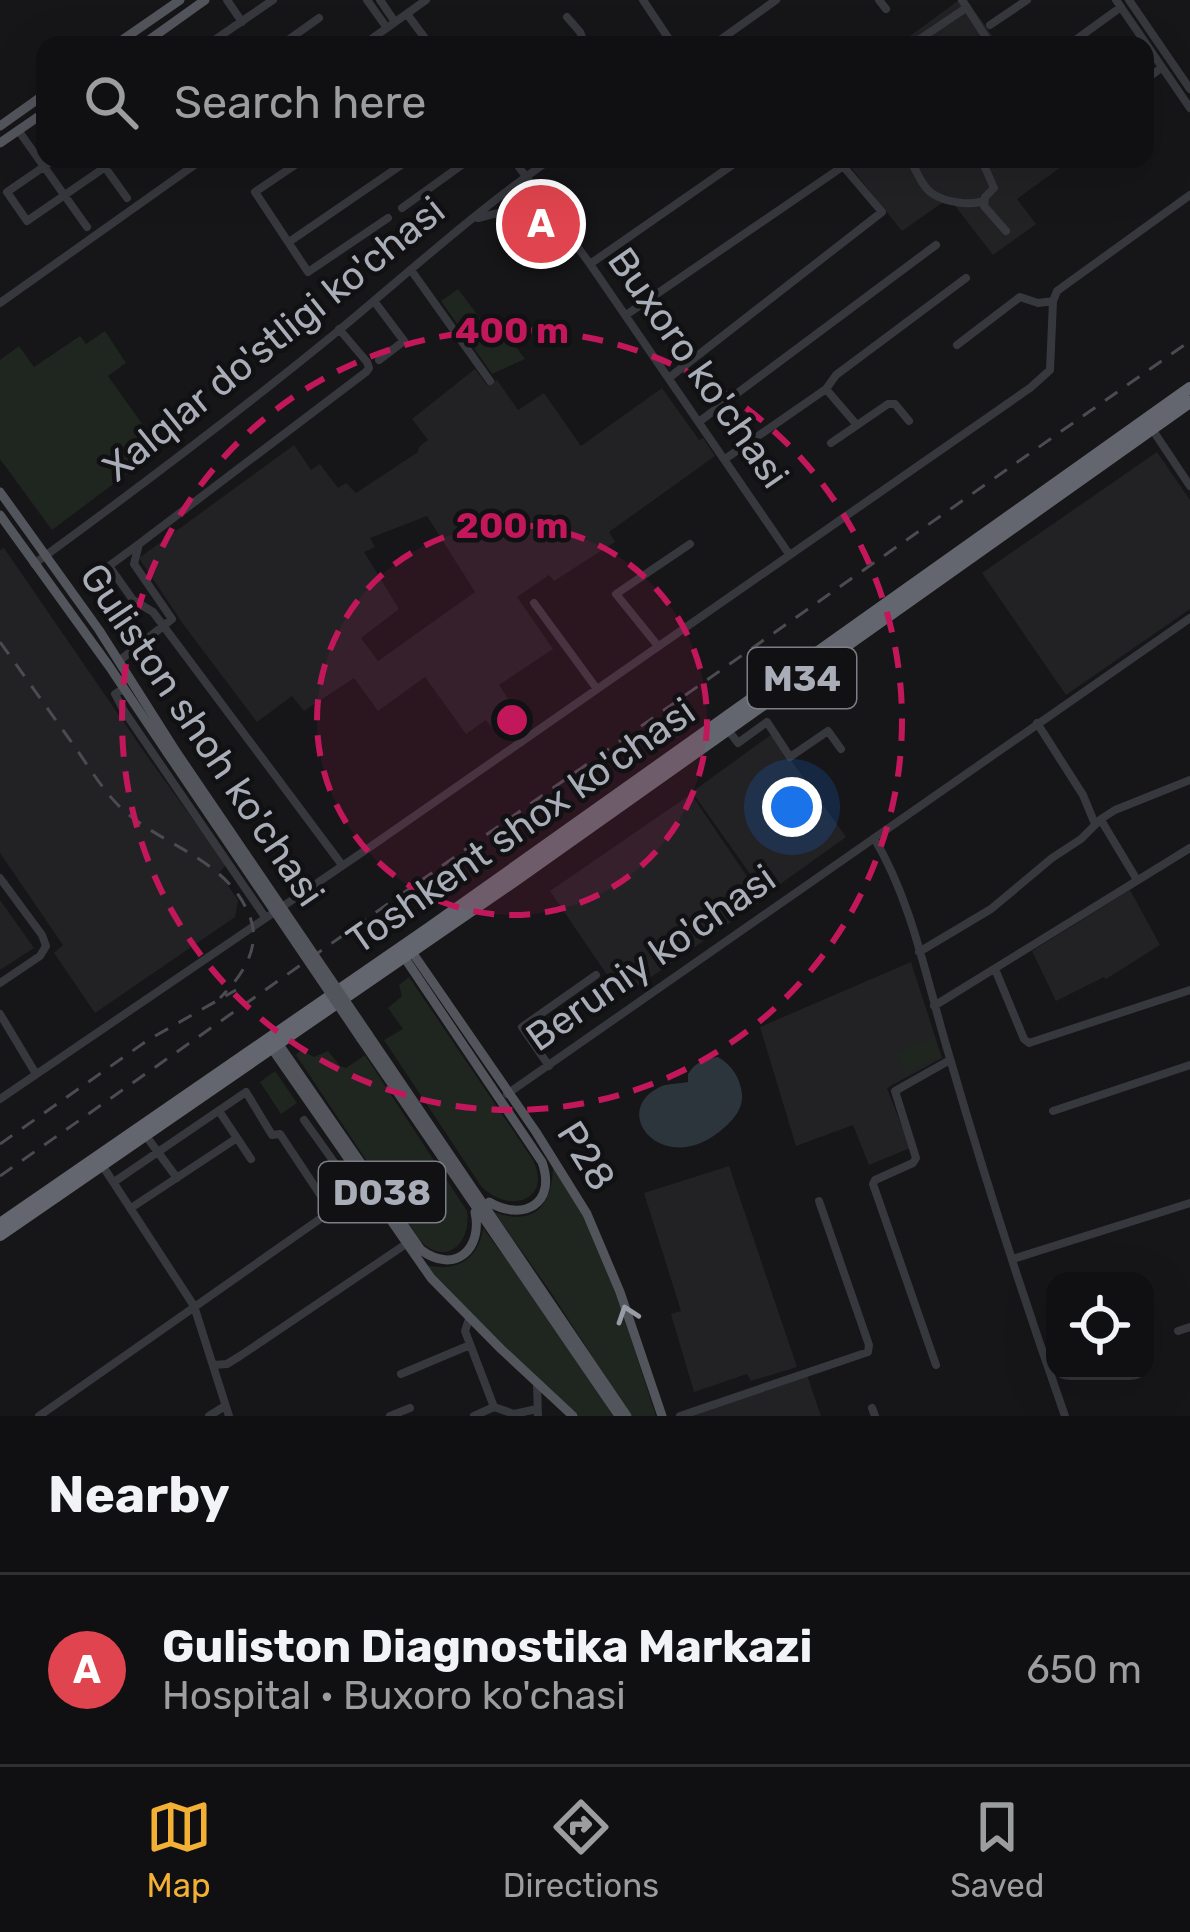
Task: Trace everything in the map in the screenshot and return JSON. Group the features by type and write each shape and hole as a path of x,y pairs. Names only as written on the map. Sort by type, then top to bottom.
{"highway":[{"name":"Toshkent shox ko'chasi","path":"0,1235 272,1041 408,955 1190,388"},
{"name":"Toshkent shox ko'chasi","path":"0,1224 728,730 1190,402"}],"main road":[{"path":"128,36 180,0"},
{"path":"155,36 205,0"},
{"path":"0,126 36,100"},
{"path":"0,143 36,118"},
{"name":"Guliston shoh ko'chasi","path":"0,492 119,661 171,752"},
{"name":"Guliston shoh ko'chasi","path":"0,515 171,752 623,1416"},
{"name":"Р28","path":"408,955 504,1097 536,1132 587,1214 620,1292 662,1416"},
{"name":"D038","path":"272,1041 430,1277 573,1416"},
{"name":"D038","path":"272,1041 429,1256 447,1261 469,1249 478,1225 472,1193"},
{"name":"D038","path":"472,1193 517,1212 533,1206 544,1192 542,1162 504,1097"}],"street":[{"path":"226,0 242,22"},
{"path":"222,36 273,0"},
{"path":"368,0 391,25"},
{"path":"380,0 391,25"},
{"path":"376,36 426,0"},
{"path":"643,0 667,36"},
{"path":"726,36 776,0"},
{"path":"879,0 886,9"},
{"path":"990,25 1027,0"},
{"path":"1130,0 1154,36"},
{"path":"923,36 964,4 985,36"},
{"path":"1079,36 1118,4 1140,36"},
{"path":"407,14 423,36"},
{"path":"567,17 582,36"},
{"path":"294,36 320,19"},
{"path":"1154,36 1190,89"},
{"path":"1154,58 1190,108"},
{"path":"1177,71 1189,62"},
{"path":"1154,73 1161,68"},
{"path":"19,130 36,155"},
{"path":"43,168 7,192 27,221 96,168"},
{"path":"45,168 87,227"},
{"path":"106,168 127,198"},
{"path":"0,303 190,168"},
{"path":"291,168 255,192 308,272 388,218"},
{"path":"289,242 397,168"},
{"path":"403,208 458,168"},
{"name":"Buxoro ko'chasi","path":"520,168 670,377 789,554"},
{"name":"Xalqlar do'stligi ko'chasi","path":"34,565 188,450 538,168"},
{"path":"590,264 728,168"},
{"path":"626,315 833,168"},
{"path":"670,377 882,212 844,168"},
{"path":"915,168 936,197 973,205 994,188 985,168"},
{"path":"0,1099 1030,388 1050,370 1053,301 1064,284 1190,195"},
{"path":"983,201 1006,231"},
{"path":"470,220 518,208 548,207"},
{"path":"700,421 936,245"},
{"path":"411,270 490,381"},
{"path":"725,460 826,389 836,375 966,278"},
{"path":"957,345 1020,298 1053,301"},
{"path":"374,301 404,340 379,360"},
{"path":"339,329 367,362 366,372 109,566 134,600 153,612 342,865"},
{"path":"826,389 857,424"},
{"path":"831,443 888,404 896,404 909,421"},
{"path":"1152,429 1190,486"},
{"path":"119,661 172,620 134,564 139,544"},
{"path":"658,646 616,593 690,544"},
{"path":"533,603 597,689"},
{"name":"Beruniy ko'chasi","path":"504,1097 1190,618"},
{"path":"127,692 117,692 116,699 265,917"},
{"path":"728,730 738,743 766,722 790,757 828,730 841,749"},
{"path":"1037,723 1137,880"},
{"path":"920,952 991,909 1114,810 1190,781"},
{"path":"874,838 889,864 920,952 1065,1416"},
{"path":"934,1006 1190,848"},
{"path":"0,878 46,946 40,956 0,983"},
{"path":"995,969 1029,1043 1190,990"},
{"path":"549,1066 522,1027 596,975"},
{"path":"0,1014 37,1074"},
{"path":"936,1366 873,1189 875,1180 916,1158 895,1091 950,1060"},
{"path":"1053,1111 1190,1066"},
{"path":"114,1182 245,1093 272,1135 280,1134 332,1210"},
{"path":"219,1111 251,1160"},
{"path":"304,1120 344,1176 360,1175"},
{"path":"145,1135 177,1178"},
{"path":"131,1208 237,1138"},
{"path":"324,1148 334,1138"},
{"path":"102,1165 194,1306 227,1411 209,1416"},
{"path":"39,1416 367,1186"},
{"path":"680,1416 866,1353 869,1345 819,1201"},
{"path":"1013,1258 1190,1203"},
{"path":"214,1364 227,1364 240,1356 406,1244"},
{"path":"470,1319 465,1330 494,1407"},
{"path":"1178,1331 1190,1327"},
{"path":"401,1374 470,1345"},
{"path":"474,1416 494,1407 514,1414 538,1412 537,1383"},
{"path":"391,1416 410,1408"}],"shaded area":[{"path":"959,0 967,0 993,36 910,36"},
{"path":"851,168 1060,168 1017,199 1036,224 993,255 949,198 902,231"},
{"path":"458,289 486,326 497,321 525,359 492,374 441,301"},
{"path":"105,331 126,363 108,376 160,449 52,530 0,459 0,360 19,346 34,367 80,336 86,344"},
{"path":"475,369 487,385 497,380 518,410 544,393 581,446 662,388 715,456 609,532 615,542 554,581 549,575 517,597 553,649 499,685 520,716 496,733 486,720 466,734 425,677 378,711 354,678 304,711 292,696 257,722 139,558 294,445 311,470 320,464 338,488 346,483 356,493 418,452 428,440 412,419","holes":["427,516 475,592 378,661 361,638 399,609 364,552 375,547 370,538"]},
{"path":"1157,452 1190,500 1190,609 1066,695 982,573"},
{"path":"4,548 226,865 219,873 238,900 235,917 95,1013 54,953 63,945 0,853 0,550"},
{"path":"772,734 846,837 765,895 692,792"},
{"path":"691,794 763,900 622,997 550,891"},
{"path":"1130,890 1160,945 1106,979 1056,1001 1032,951"},
{"path":"0,900 34,948 0,970"},
{"path":"911,962 942,1058 887,1088 910,1148 869,1165 853,1125 796,1146 760,1027"},
{"path":"409,977 533,1160 537,1186 524,1199 503,1200 481,1186 384,1040 403,1029 388,1008 402,996 399,985"},
{"path":"932,1037 941,1056 906,1073 896,1054"},
{"path":"301,1050 314,1057 328,1051 346,1068 365,1055 467,1211 465,1233 454,1248 438,1252 419,1239 296,1055"},
{"path":"718,1057 731,1068 741,1088 741,1103 733,1119 704,1142 683,1147 650,1137 641,1125 646,1097 662,1086 688,1082 697,1064"},
{"path":"275,1071 297,1103 281,1114 260,1082"},
{"path":"729,1166 797,1367 751,1381 747,1374 694,1392 671,1314 681,1311 644,1193"},
{"path":"553,1167 585,1218 617,1296 656,1416 631,1416 494,1212 520,1217 538,1209 549,1192"},
{"path":"483,1228 613,1416 578,1416 432,1276 424,1264 445,1267 463,1262 476,1249"},
{"path":"807,1375 821,1416 688,1416"}],"railway":[{"path":"0,1176 1190,341"},
{"path":"0,642 119,806 210,866 239,897 253,929 251,951 220,998"},
{"path":"0,1144 148,1040 236,990"}],"place":[{"name":"Guliston Diagnostika Markazi","path":"541,224"}]}
